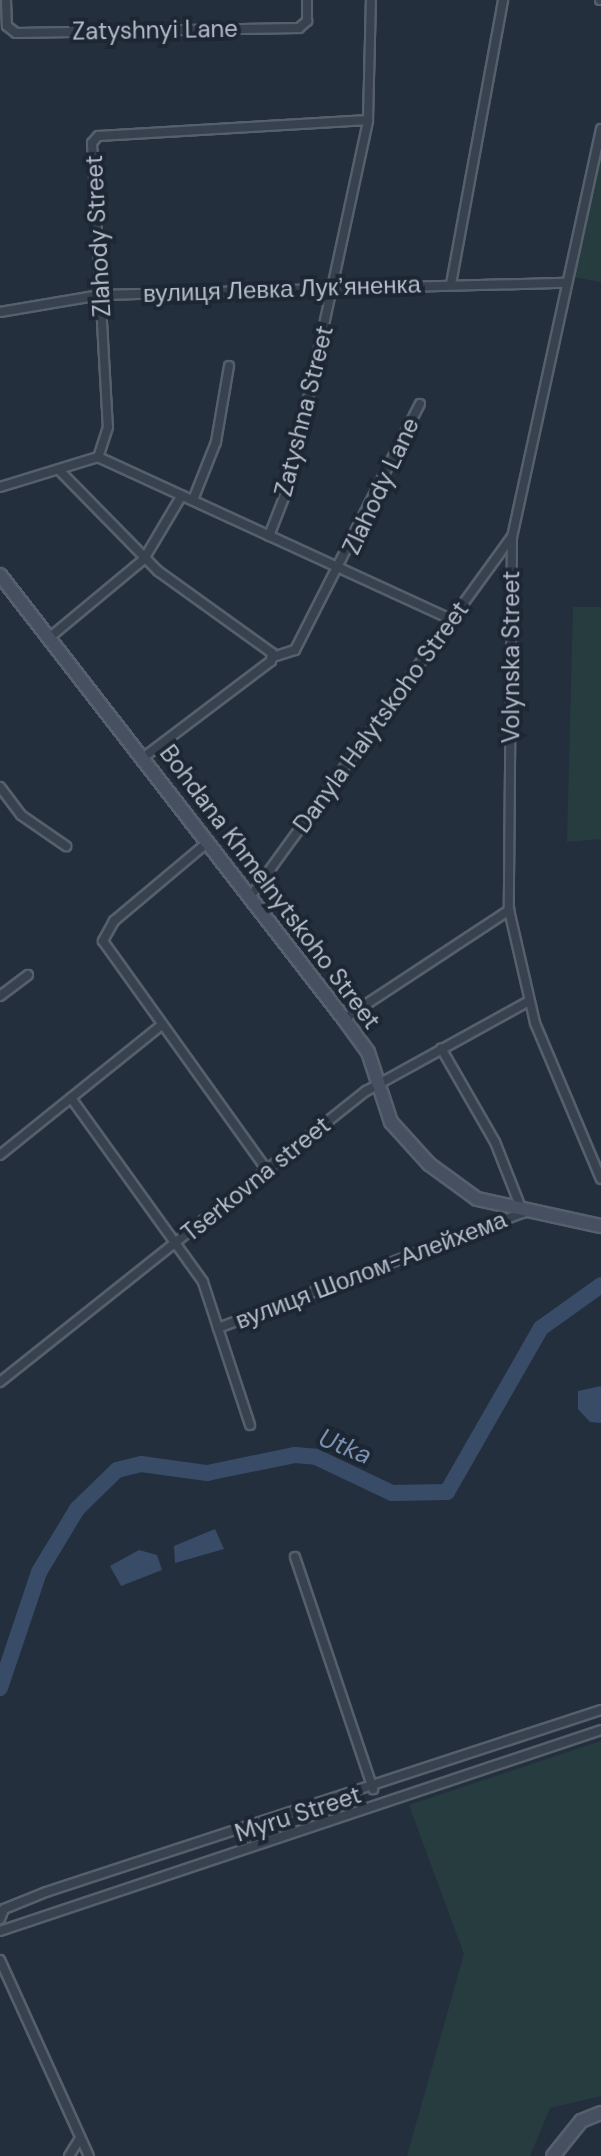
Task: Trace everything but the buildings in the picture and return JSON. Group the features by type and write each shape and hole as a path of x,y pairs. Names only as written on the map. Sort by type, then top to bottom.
{"main road":[{"name":"Bohdana Khmelnytskoho Street","path":"0,575 344,1019 368,1052 376,1085 391,1122 429,1164 477,1199 523,1213 601,1226"},
{"path":"553,2156 581,2121 601,2113"}],"street":[{"name":"Zatyshnyi Lane","path":"6,0 7,26 16,33 299,28 307,21 307,0"},
{"name":"Zatyshna Street","path":"269,536 290,482 368,120 371,0"},
{"path":"451,284 503,0"},
{"name":"Zlahody Street","path":"98,457 108,427 92,143 98,136 115,129 368,120"},
{"name":"Volynska Street","path":"601,129 565,283 512,538 509,910 529,1001 601,1179"},
{"name":"вулиця Левка Лукʼяненка","path":"0,312 101,295 334,285 565,283"},
{"path":"193,500 216,442 229,366"},
{"name":"Zlahody Lane","path":"144,757 273,657 295,650 342,567 420,404"},
{"path":"0,487 61,472 98,457 452,620"},
{"path":"61,472 144,559 273,657"},
{"path":"49,638 144,559 182,495"},
{"name":"Danyla Halytskoho Street","path":"250,897 512,538"},
{"path":"0,787 21,815 66,846"},
{"path":"208,842 104,934 112,962 267,1170"},
{"path":"344,1019 509,910"},
{"path":"0,996 28,975"},
{"name":"Tserkovna street","path":"0,1382 376,1085 529,1001"},
{"path":"1,1151 159,1027"},
{"path":"441,1048 495,1142 523,1213"},
{"name":"вулиця Шолом-Алейхема","path":"71,1098 178,1243 203,1282 218,1328 523,1213"},
{"path":"218,1328 250,1425"},
{"path":"295,1557 373,1789"},
{"name":"Myru Street","path":"0,1919 4,1909 46,1892 373,1789 601,1710"},
{"name":"Myru Street","path":"0,1931 601,1730"},
{"path":"0,1960 79,2140 89,2156"},
{"path":"69,2156 79,2140"}],"green space":[{"path":"601,152 601,282 573,277"},
{"path":"573,607 601,607 601,839 567,842"},
{"path":"601,1741 601,2096 550,2108 530,2156 407,2156 464,1954 409,1805"}],"water":[{"path":"601,1386 601,1423 590,1422 578,1409 578,1391"},
{"path":"215,1529 224,1549 175,1563 174,1546"},
{"path":"139,1550 157,1555 162,1570 121,1586 110,1566"}],"waterway":[{"name":"Utka","path":"0,1688 39,1572 77,1509 117,1470 141,1464 207,1473 295,1455 316,1457 392,1493 447,1492 541,1328 601,1285"}]}
